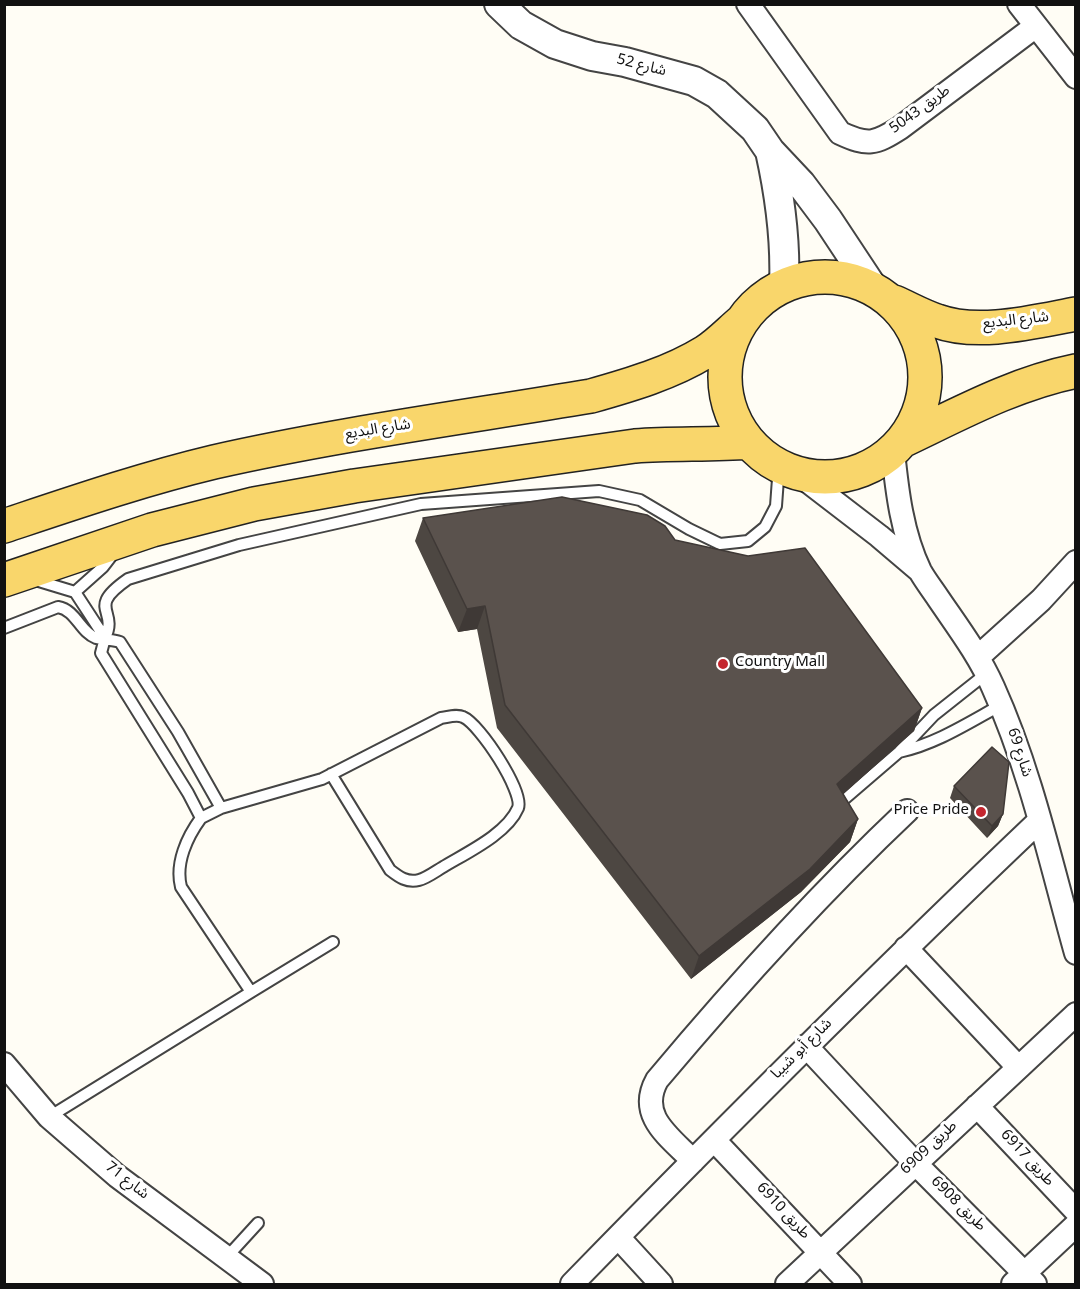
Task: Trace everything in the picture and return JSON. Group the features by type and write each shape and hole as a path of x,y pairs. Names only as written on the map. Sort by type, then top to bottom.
{"main road":[{"path":"898,446 918,414 926,383 923,352 911,323 882,294 852,280 829,277 806,279 784,286 760,300 742,321 728,351 725,383 732,415 749,442 770,461 788,469 831,477 864,469 898,446 986,400 1021,386 1076,371"},
{"name":"شارع البديع","path":"882,294 938,322 958,326 1003,327 1076,314"},
{"name":"شارع البديع","path":"4,526 87,498 213,463 325,440 591,396 641,381 707,351 742,321"},
{"path":"12,577 122,542 152,530 254,504 354,486 635,446 749,442"}],"street":[{"name":"شارع 52","path":"499,4 521,25 555,44 694,81 717,94 755,129 770,151 801,184 882,294"},
{"name":"طريق 5043","path":"748,4 840,133 860,142 882,140 1036,26"},
{"path":"1019,4 1076,77"},
{"name":"شارع 52","path":"770,151 783,222 784,286"},
{"name":"شارع 69","path":"898,446 897,492 906,532 920,571 982,665 1000,705 1014,740 1040,821 1076,953"},
{"name":"شارع 69","path":"788,469 855,517 920,571"},
{"path":"982,665 1076,562"},
{"path":"693,1161 654,1119 650,1109 650,1099 657,1080 759,962 859,857 907,811"},
{"name":"شارع أبو شيبا","path":"572,1284 806,1046 1040,821"},
{"path":"906,948 1018,1067"},
{"name":"طريق 6909","path":"787,1284 1076,1014"},
{"name":"طريق 6908","path":"806,1046 1024,1281"},
{"name":"شارع 71","path":"4,1064 49,1117 117,1176 262,1284"},
{"name":"طريق 6917","path":"976,1106 1076,1211"},
{"name":"طريق 6910","path":"714,1140 850,1284"},
{"path":"1024,1281 1076,1225"},
{"path":"618,1238 661,1284"}],"lane":[{"path":"201,818 188,793 101,653 109,630 104,606 106,598 128,579 239,545 421,504 599,491 640,501 720,544 748,541 765,527 776,506 788,469"},
{"path":"75,592 103,567 122,542"},
{"path":"12,577 75,592 105,638"},
{"path":"4,628 58,607 72,613 96,638 120,642 178,732 220,808"},
{"path":"828,813 898,752 982,665"},
{"path":"898,752 938,739 1000,705"},
{"path":"251,992 179,881 184,846 201,818 220,808 332,774 441,718 460,715 472,722 487,740 519,797 518,808 504,827 480,846 420,880 404,880 390,870 332,774"},
{"path":"49,1117 333,942"},
{"path":"226,1258 258,1223"}],"building":[{"path":"562,497 647,515 665,526 675,540 748,556 805,548 922,708 837,784 858,819 810,869 699,956 505,705 485,606 467,609 423,518"},
{"name":"Price Pride","path":"992,747 1009,762 1003,814 992,826 954,786"}],"place":[{"name":"Country Mall","path":"723,664"},
{"name":"Price Pride","path":"981,812"}]}
